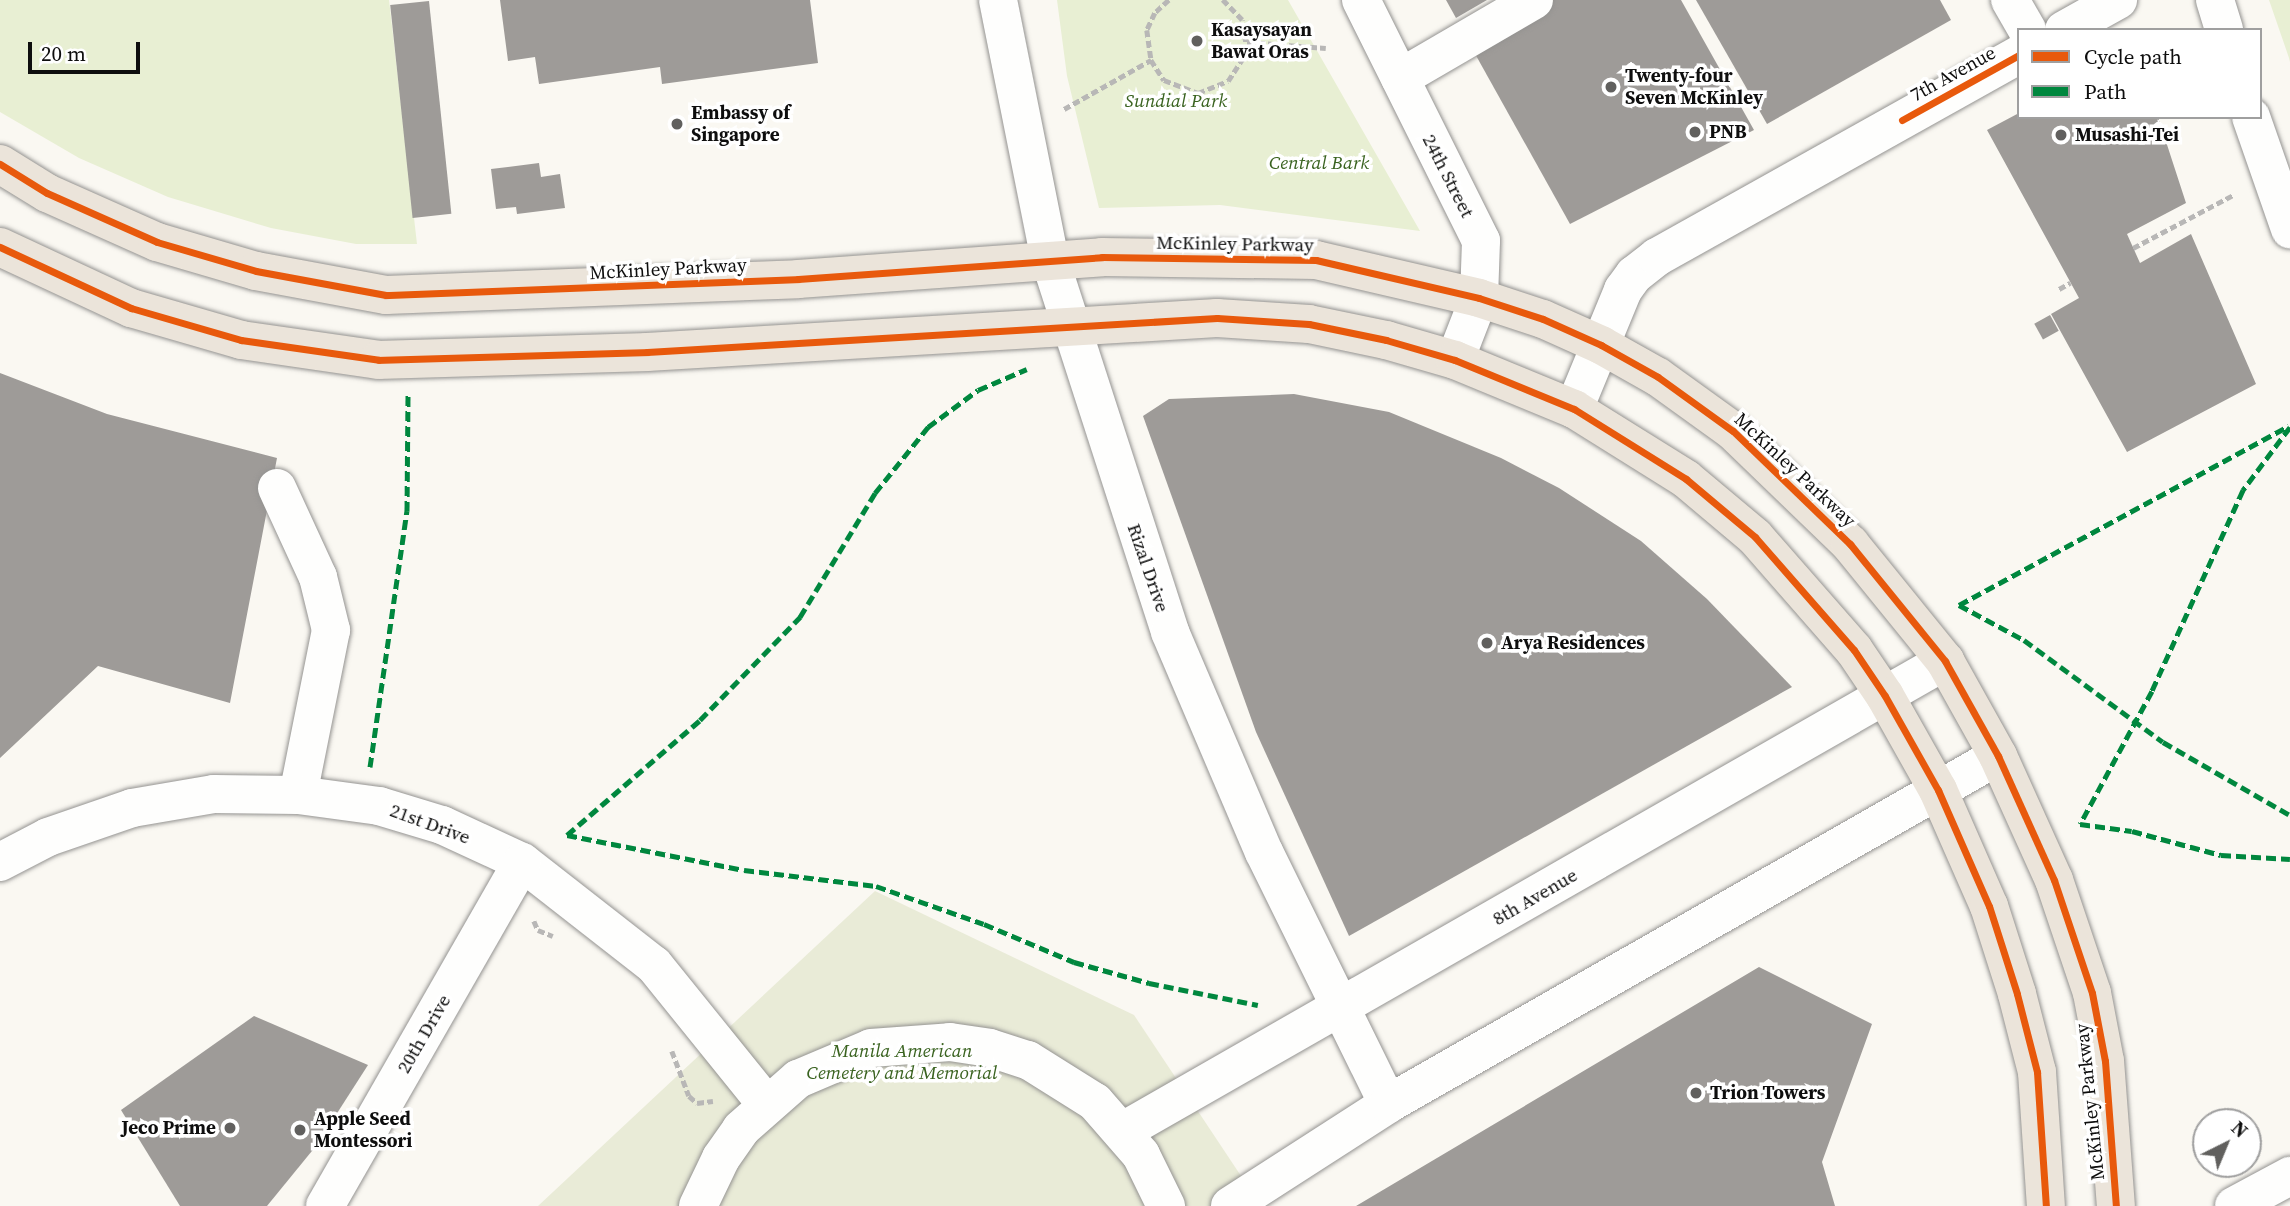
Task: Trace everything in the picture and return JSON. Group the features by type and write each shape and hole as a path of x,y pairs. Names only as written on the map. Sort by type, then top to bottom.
{"main road":[{"name":"McKinley Parkway","path":"0,164 47,193 157,242 256,271 386,295 798,279 1050,260 1316,260 1479,299 1543,319 1601,345 1658,377 1733,431 1850,544 1945,662 1998,756 2054,880 2092,993 2105,1061 2116,1206"},
{"path":"0,247 144,312 241,340 379,360 647,352 1069,324 1217,318 1309,324 1455,360 1574,409 1686,479 1755,537 1854,650 1885,696 1938,790 1989,906 2017,994 2037,1072 2046,1206"}],"street":[{"name":"Rizal Drive","path":"998,0 1050,260 1170,632 1259,840 1339,1009 1388,1104"},
{"name":"24th Street","path":"1360,0 1481,241 1479,299 1455,360"},
{"path":"1400,78 1534,0"},
{"path":"2010,0 2026,28"},
{"path":"2068,28 2118,0"},
{"path":"2215,0 2223,28"},
{"name":"7th Avenue","path":"1574,409 1623,290 1657,257 2017,56"},
{"path":"2252,119 2290,229"},
{"path":"277,488 318,577 331,630 298,794"},
{"name":"8th Avenue","path":"1123,1131 1945,662"},
{"path":"1230,1206 1388,1104 1998,756"},
{"name":"21st Drive","path":"0,862 48,837 132,808 214,794 298,794 379,806 442,825 535,872 654,965 755,1089"},
{"name":"20th Drive","path":"326,1206 535,872"},
{"path":"698,1206 755,1089 798,1079 871,1048 950,1042 990,1048 1028,1060 1085,1095 1123,1131 1141,1155 1166,1206"},
{"path":"2234,1206 2290,1176"}],"path":[{"path":"1166,1 1147,30 1151,60 1164,80 1182,90 1212,90 1241,66 1246,42 1242,20 1223,0"},
{"path":"1246,42 1326,48"},
{"path":"1064,109 1151,60"},
{"path":"2133,248 2233,195"},
{"path":"2059,289 2070,283"},
{"path":"535,872 534,920 538,930 560,938"},
{"path":"669,1044 689,1096 697,1104 755,1089"}],"green space":[{"path":"0,0 389,0 417,244 356,244 271,228 168,197 79,158 0,112"},
{"name":"Sundial Park","path":"1057,0 1288,0 1420,231 1220,205 1099,208 1067,76"},
{"path":"2269,0 2290,0 2290,62 2289,58"},
{"name":"Manila American Cemetery and Memorial","path":"875,891 1134,1015 1261,1206 538,1206"}],"building":[{"path":"500,0 810,0 818,63 662,84 660,67 539,84 535,57 508,61"},
{"path":"1446,0 1487,0 1456,18"},
{"name":"Twenty-four Seven McKinley","path":"1547,0 1681,0 1754,130 1570,224 1469,43"},
{"path":"1696,0 1940,0 1951,20 1767,124"},
{"path":"429,1 451,214 413,218 390,5"},
{"path":"2017,114 2017,119 2159,119 2186,203 2127,234 2140,263 2191,234 2256,384 2127,452 2051,314 2079,298 1987,130"},
{"path":"539,163 541,177 560,174 565,208 517,214 516,207 496,209 491,169"},
{"path":"2050,315 2059,331 2043,339 2034,324"},
{"path":"0,373 107,414 277,458 230,703 98,666 0,758"},
{"name":"Arya Residences","path":"1294,394 1389,412 1501,458 1559,488 1641,541 1707,599 1792,687 1349,936 1256,732 1143,416 1169,399"},
{"name":"Trion Towers","path":"1759,967 1872,1024 1822,1162 1835,1206 1356,1206"},
{"name":"Jeco Prime","path":"254,1016 368,1065 316,1146 267,1206 180,1206 121,1110"}],"marked path":[{"path":"567,835 700,720 800,617 875,493 928,427 978,390 1027,369"},
{"path":"370,767 407,511 408,395"},
{"path":"1959,605 2288,426"},
{"path":"2290,427 2243,490 2152,691 2080,824 2132,831 2221,855 2290,859"},
{"path":"1959,605 2024,640 2163,742 2290,815"},
{"path":"567,835 744,870 876,886 984,924 1074,962 1149,983 1258,1005"}],"cycle path":[{"path":"1902,120 2017,56"},
{"path":"0,164 47,193 157,242 256,271 386,295 798,279 1102,257 1316,260 1479,298 1543,319 1601,345 1658,377 1733,431 1850,544 1945,661 1998,756 2054,880 2092,993 2105,1061 2116,1206"},
{"path":"0,247 131,308 241,340 379,360 647,352 1217,318 1309,324 1386,340 1455,360 1574,409 1686,479 1755,537 1854,650 1885,696 1938,790 1989,906 2017,994 2037,1072 2046,1206"}],"place":[{"name":"Kasaysayan Bawat Oras","path":"1197,41"},
{"name":"Twenty-four Seven McKinley","path":"1611,87"},
{"name":"Embassy of Singapore","path":"677,124"},
{"name":"PNB","path":"1695,132"},
{"name":"Musashi-Tei","path":"2061,135"},
{"name":"Arya Residences","path":"1487,643"},
{"name":"Trion Towers","path":"1696,1093"},
{"name":"Jeco Prime","path":"230,1128"},
{"name":"Apple Seed Montessori","path":"300,1130"}],"park label":[{"name":"Central Bark","path":"1319,163"}]}
